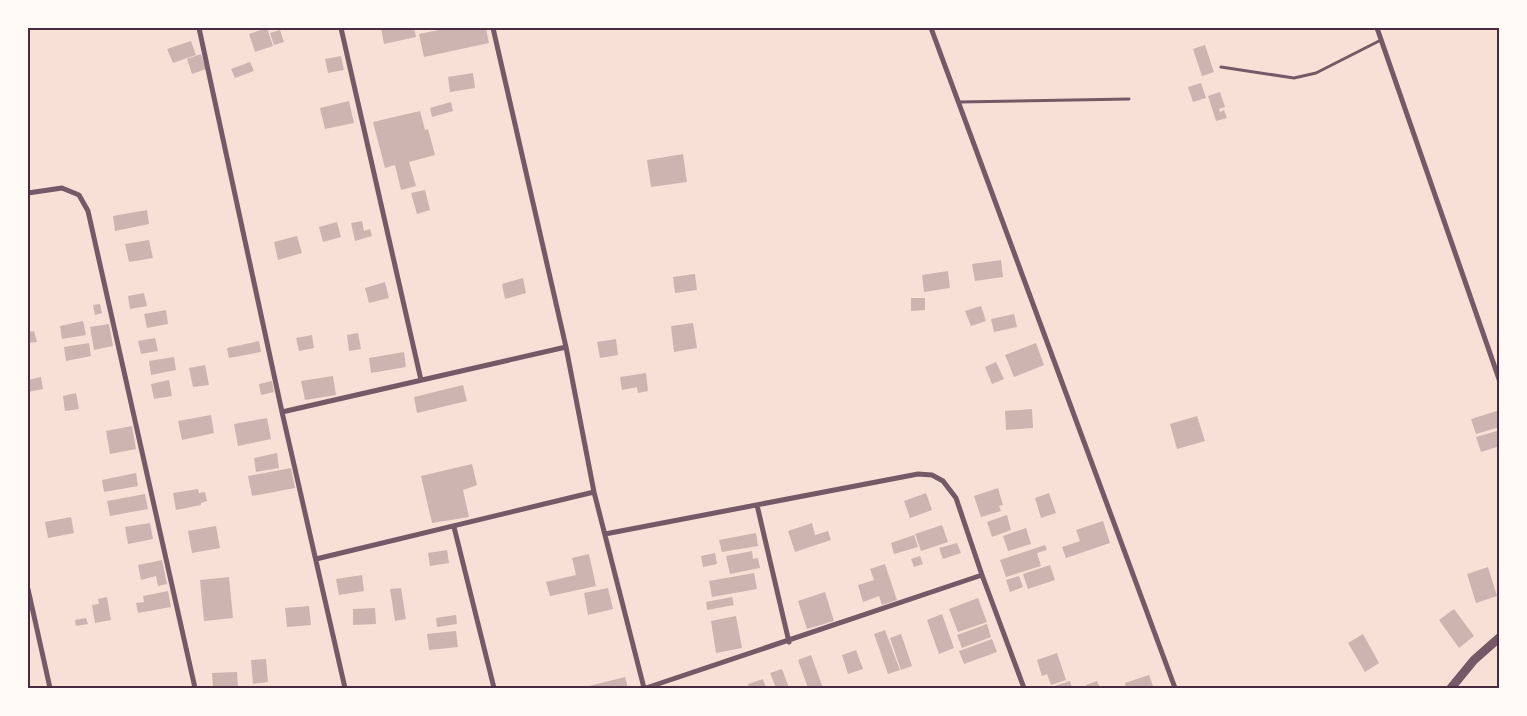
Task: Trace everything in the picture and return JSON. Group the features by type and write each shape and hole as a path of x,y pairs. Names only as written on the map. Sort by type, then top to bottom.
{"street":[{"path":"200,28 282,412 345,688"},
{"path":"341,28 421,380"},
{"path":"494,28 566,347 594,492 645,688 789,642 982,575"},
{"path":"931,28 1175,688"},
{"path":"1377,28 1500,382"},
{"path":"28,193 62,188 79,195 88,211 195,688"},
{"path":"282,412 566,347"},
{"path":"605,534 918,474 932,475 943,481 956,498 1024,688"},
{"path":"316,559 594,492"},
{"path":"757,505 789,642"},
{"path":"454,527 494,688"},
{"path":"28,589 30,606 50,688"},
{"path":"1451,688 1474,660 1500,637"}],"lane":[{"path":"1221,67 1294,78 1305,77 1382,40"},
{"path":"959,102 1129,99"}],"building":[{"path":"267,28 273,46 255,52 249,34"},
{"path":"381,28 414,28 416,37 384,44"},
{"path":"449,28 486,28 489,43 424,57 419,34"},
{"path":"280,30 284,42 274,45 270,33"},
{"path":"191,41 196,55 173,63 167,49"},
{"path":"1205,45 1214,72 1202,76 1193,49"},
{"path":"201,54 206,69 192,74 187,59"},
{"path":"341,56 344,70 328,73 325,59"},
{"path":"250,62 254,71 235,78 231,69"},
{"path":"473,73 475,88 450,92 448,77"},
{"path":"1201,83 1206,98 1193,102 1188,87"},
{"path":"1220,92 1225,107 1219,109 1220,112 1224,110 1227,118 1216,121 1208,96"},
{"path":"349,101 354,123 325,129 320,108"},
{"path":"451,102 453,111 432,117 430,108"},
{"path":"420,111 425,130 428,129 435,155 409,162 416,186 401,190 395,165 385,168 373,122"},
{"path":"683,154 687,182 651,187 647,160"},
{"path":"425,190 430,210 417,214 411,193"},
{"path":"147,210 149,224 115,231 113,216"},
{"path":"362,221 364,231 370,229 372,236 355,241 351,223"},
{"path":"337,222 341,237 323,242 319,227"},
{"path":"297,236 302,253 278,260 274,242"},
{"path":"149,240 153,258 129,262 125,244"},
{"path":"1001,260 1003,277 975,281 972,264"},
{"path":"948,271 950,288 924,292 922,275"},
{"path":"695,274 697,290 675,293 673,277"},
{"path":"523,278 526,293 505,299 502,284"},
{"path":"385,282 389,298 369,303 365,288"},
{"path":"144,293 147,306 130,309 128,296"},
{"path":"911,298 925,298 925,310 911,311"},
{"path":"100,304 102,313 95,315 93,305"},
{"path":"981,306 986,321 971,326 965,311"},
{"path":"166,310 168,324 147,328 144,314"},
{"path":"1014,314 1017,327 994,332 991,319"},
{"path":"83,321 86,335 62,339 60,326"},
{"path":"693,323 697,348 674,352 671,326"},
{"path":"109,324 113,346 94,350 90,327"},
{"path":"34,331 37,342 28,343 28,332"},
{"path":"358,333 361,349 349,351 347,335"},
{"path":"312,335 314,348 299,351 296,338"},
{"path":"155,338 158,351 141,354 138,341"},
{"path":"616,339 618,355 600,358 597,342"},
{"path":"259,341 261,352 229,358 227,348"},
{"path":"89,343 91,356 66,361 64,347"},
{"path":"1036,343 1044,365 1014,377 1005,355"},
{"path":"404,352 406,367 371,373 369,358"},
{"path":"174,357 176,370 151,375 149,361"},
{"path":"996,362 1004,379 992,384 985,367"},
{"path":"205,365 209,385 193,387 189,368"},
{"path":"646,373 648,391 638,393 637,387 622,390 620,377"},
{"path":"333,376 336,395 305,400 301,381"},
{"path":"41,377 43,389 28,392 28,380"},
{"path":"169,380 172,396 154,399 151,384"},
{"path":"272,381 274,392 261,395 259,384"},
{"path":"463,385 467,401 417,413 414,397"},
{"path":"76,393 79,409 65,411 63,396"},
{"path":"1032,409 1033,428 1006,430 1005,411"},
{"path":"1497,411 1500,427 1476,434 1471,419"},
{"path":"211,415 214,433 182,440 178,421"},
{"path":"1197,416 1205,441 1177,449 1170,424"},
{"path":"267,418 271,439 238,446 234,424"},
{"path":"132,426 136,449 110,454 106,431"},
{"path":"1497,431 1500,446 1481,452 1476,437"},
{"path":"277,453 279,468 256,472 254,458"},
{"path":"472,464 477,485 463,490 469,517 432,523 421,476"},
{"path":"291,468 295,488 252,496 248,476"},
{"path":"136,473 138,486 104,492 102,480"},
{"path":"998,488 1003,505 999,506 1001,511 981,517 974,496"},
{"path":"198,489 199,493 205,492 207,501 201,503 201,505 176,510 173,493"},
{"path":"926,493 932,510 910,518 904,501"},
{"path":"1049,493 1056,513 1041,518 1035,498"},
{"path":"145,494 148,509 110,516 107,501"},
{"path":"1007,515 1011,530 992,537 987,522"},
{"path":"71,517 74,533 48,538 45,522"},
{"path":"1103,521 1110,543 1066,558 1062,547 1080,541 1076,530"},
{"path":"150,523 153,539 128,544 125,527"},
{"path":"812,523 815,535 828,531 831,540 795,552 788,531"},
{"path":"942,525 948,542 921,551 915,534"},
{"path":"216,526 220,548 192,553 188,531"},
{"path":"1026,528 1031,544 1008,551 1003,536"},
{"path":"756,533 758,546 722,552 719,540"},
{"path":"914,535 918,547 894,554 891,543"},
{"path":"957,543 961,553 943,559 939,548"},
{"path":"1045,545 1047,550 1037,553 1041,566 1006,577 1000,560"},
{"path":"447,550 449,563 430,566 428,553"},
{"path":"752,551 753,559 758,558 760,568 730,574 726,556"},
{"path":"715,553 717,564 703,567 701,556"},
{"path":"589,554 596,586 550,596 546,582 576,575 572,558"},
{"path":"920,556 923,564 914,567 911,559"},
{"path":"162,560 167,584 158,586 156,576 141,580 138,565"},
{"path":"885,564 897,600 882,605 879,596 863,602 858,585 874,580 870,569"},
{"path":"1050,565 1055,580 1028,589 1023,574"},
{"path":"1488,567 1497,596 1476,603 1467,574"},
{"path":"754,573 757,589 712,597 709,581"},
{"path":"362,575 364,591 339,595 336,579"},
{"path":"1019,576 1023,587 1010,592 1006,580"},
{"path":"229,577 233,618 204,621 200,580"},
{"path":"401,588 406,619 395,621 390,589"},
{"path":"608,588 613,609 588,615 584,593"},
{"path":"168,591 171,607 138,613 136,603 144,602 143,596"},
{"path":"825,592 834,621 807,629 798,601"},
{"path":"107,597 111,620 95,623 92,605 99,604 98,599"},
{"path":"732,597 734,605 707,610 706,602"},
{"path":"978,598 987,622 958,632 949,609"},
{"path":"309,606 311,625 287,627 285,608"},
{"path":"375,608 376,624 353,625 353,609"},
{"path":"1454,609 1474,636 1459,648 1439,620"},
{"path":"942,614 954,648 939,654 927,620"},
{"path":"456,615 457,624 437,627 436,618"},
{"path":"736,616 742,648 716,653 711,621"},
{"path":"86,618 88,624 76,626 75,620"},
{"path":"987,624 991,637 962,648 957,635"},
{"path":"885,630 900,670 888,674 874,634"},
{"path":"456,631 458,647 429,650 427,634"},
{"path":"901,634 912,666 901,670 890,638"},
{"path":"1363,634 1379,663 1365,672 1348,643"},
{"path":"992,639 997,652 964,664 959,651"},
{"path":"856,650 863,669 848,674 842,655"},
{"path":"1057,653 1066,680 1051,685 1047,674 1042,676 1037,660"},
{"path":"811,655 823,688 808,688 798,660"},
{"path":"266,659 268,682 253,684 251,660"},
{"path":"782,669 789,688 776,688 770,673"},
{"path":"237,672 238,688 213,688 212,673"},
{"path":"1149,675 1153,686 1126,688 1125,683"},
{"path":"625,677 628,688 581,688"},
{"path":"763,679 766,688 749,688 748,684"},
{"path":"1070,681 1072,688 1049,688"},
{"path":"1097,681 1100,688 1087,688 1086,685"}]}
